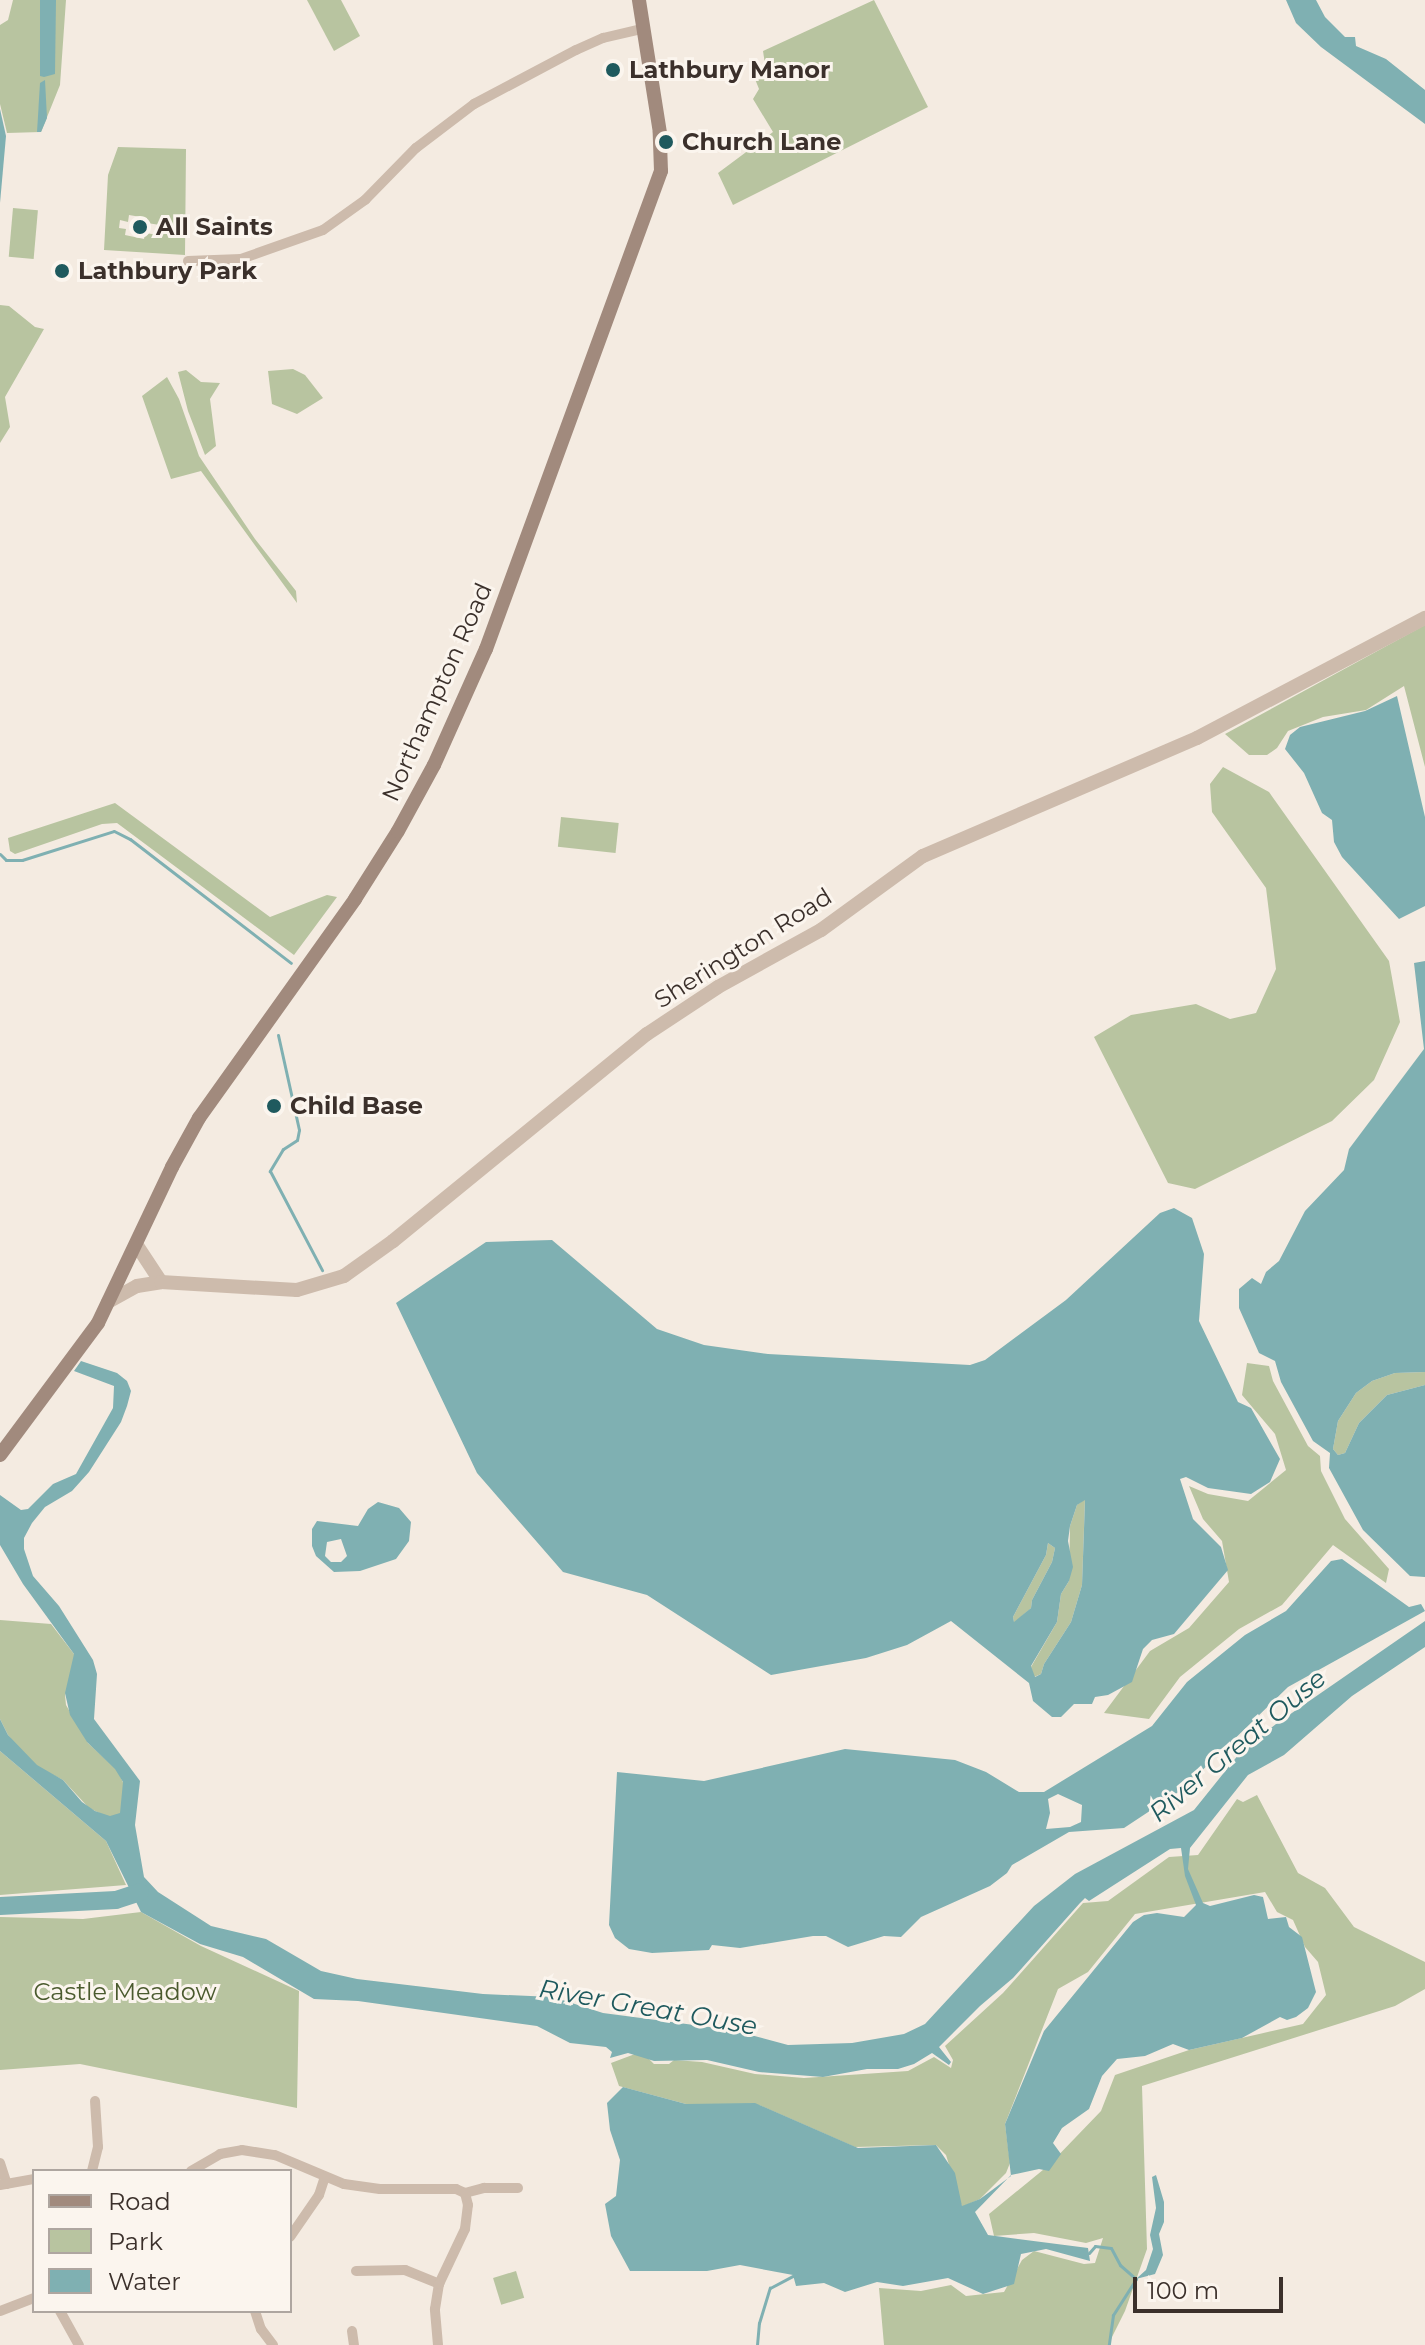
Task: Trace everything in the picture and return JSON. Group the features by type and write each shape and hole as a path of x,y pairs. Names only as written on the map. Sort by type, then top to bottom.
{"main road":[{"name":"Northampton Road","path":"0,1455 98,1323 199,1118 355,899 398,831 434,765 486,649 661,171 660,133 641,29 639,0"}],"street":[{"path":"188,261 241,259 323,230 365,200 416,148 474,104 576,50 603,38 641,29"},
{"name":"Sherington Road","path":"108,1302 137,1286 161,1282 297,1290 344,1276 393,1241 647,1034 718,987 821,930 923,856 1197,738 1425,618"},
{"path":"136,1244 161,1282"},
{"path":"92,2169 98,2147 95,2101"},
{"path":"194,2169 220,2154 242,2150 275,2155 325,2177 380,2189 456,2189 465,2193 484,2188 518,2188"},
{"path":"0,2163 3,2184 32,2179"},
{"path":"292,2234 319,2195 325,2177"},
{"path":"438,2345 435,2309 439,2284 465,2229 468,2205 465,2193"},
{"path":"356,2271 405,2270 439,2284"},
{"path":"0,2311 32,2299"},
{"path":"61,2313 79,2345"},
{"path":"256,2313 261,2329 273,2345"},
{"path":"352,2331 354,2345"}],"green space":[{"path":"13,0 66,0 60,85 41,132 7,133 0,104 0,25 8,20"},
{"path":"307,0 341,0 360,36 334,51"},
{"path":"874,0 928,107 733,205 718,173 773,132 753,99 759,89 753,74 766,71 763,51"},
{"path":"118,147 186,149 185,255 104,250 108,175","holes":["129,215 147,218 147,223 160,225 159,235 145,233 144,239 125,235 126,229 119,228 120,220 128,222"]},
{"path":"13,208 38,210 34,259 9,257"},
{"path":"0,305 9,306 35,327 44,329 5,397 10,427 0,443"},
{"path":"293,369 305,375 323,398 297,414 272,404 268,371"},
{"path":"186,370 201,382 220,383 210,399 216,446 205,455 188,411 178,372"},
{"path":"167,377 179,399 199,456 255,539 296,591 297,603 201,471 171,479 142,396"},
{"path":"1425,625 1425,767 1404,686 1366,710 1323,717 1288,731 1277,748 1267,755 1249,755 1225,734"},
{"path":"1223,767 1269,792 1389,961 1400,1022 1374,1080 1332,1121 1195,1189 1168,1183 1094,1037 1131,1015 1196,1004 1230,1019 1256,1013 1276,969 1266,888 1212,812 1210,784"},
{"path":"115,803 270,917 327,895 337,897 294,955 117,823 102,824 15,854 10,851 8,838"},
{"path":"561,817 619,823 616,853 558,847"},
{"path":"1247,1363 1269,1366 1273,1381 1308,1446 1320,1456 1321,1471 1345,1519 1389,1569 1386,1583 1333,1545 1282,1605 1239,1629 1180,1677 1149,1719 1104,1713 1150,1651 1189,1628 1229,1582 1222,1541 1203,1519 1189,1486 1208,1494 1248,1501 1286,1470 1275,1434 1242,1395"},
{"path":"1425,1372 1425,1385 1387,1395 1359,1423 1345,1453 1338,1455 1333,1449 1338,1421 1356,1393 1372,1381 1395,1373"},
{"path":"1085,1499 1082,1585 1071,1622 1041,1674 1034,1677 1031,1667 1057,1622 1061,1594 1069,1581 1070,1526 1077,1505"},
{"path":"1048,1543 1055,1548 1052,1562 1032,1600 1031,1608 1014,1623 1013,1617 1046,1555"},
{"path":"0,1620 51,1624 74,1654 78,1662 65,1695 66,1705 88,1743 118,1771 128,1794 119,1818 110,1818 89,1808 63,1780 30,1763 8,1735 0,1719"},
{"path":"0,1751 106,1841 126,1885 0,1895"},
{"path":"1257,1795 1298,1873 1325,1888 1354,1927 1425,1962 1425,1989 1395,2006 1142,2086 1147,2249 1125,2311 1108,2345 884,2345 879,2288 921,2291 951,2285 966,2296 1004,2292 1022,2260 1034,2251 1084,2264 1095,2263 1103,2238 1086,2243 1034,2233 994,2236 989,2214 1049,2165 1101,2111 1115,2075 1189,2050 1303,2024 1326,1995 1318,1962 1305,1947 1293,1920 1277,1912 1265,1892 1135,1914 1088,1972 1058,1989 1005,2124 1010,2163 1006,2173 980,2199 962,2207 946,2155 936,2145 855,2147 759,2105 686,2104 619,2086 611,2063 635,2054 648,2058 654,2064 669,2064 674,2060 702,2062 755,2074 804,2078 908,2071 934,2057 951,2068 953,2060 945,2046 1003,1993 1083,1903 1108,1901 1169,1857 1198,1855 1237,1799 1243,1802"},
{"name":"Castle Meadow","path":"141,1912 201,1946 299,1991 297,2108 80,2064 0,2070 0,1917 83,1919"},
{"path":"516,2271 524,2298 501,2305 493,2278"}],"water":[{"path":"40,0 56,0 55,74 44,77 40,76"},
{"path":"1286,0 1316,0 1325,17 1345,37 1355,37 1356,46 1386,59 1425,90 1425,124 1321,47 1296,23"},
{"path":"45,80 47,118 41,132 37,132 40,83"},
{"path":"0,109 6,136 0,203"},
{"path":"1397,696 1425,817 1425,906 1399,919 1342,857 1334,842 1332,820 1322,813 1304,773 1285,749 1290,735 1300,727 1365,711"},
{"path":"1425,961 1425,1372 1395,1373 1372,1381 1356,1393 1338,1421 1333,1449 1338,1455 1345,1453 1359,1423 1387,1395 1425,1385 1425,1577 1410,1576 1363,1530 1329,1468 1330,1453 1313,1441 1281,1382 1275,1361 1259,1353 1239,1308 1239,1289 1252,1278 1261,1284 1266,1272 1279,1261 1305,1211 1344,1170 1349,1149 1424,1049 1414,963"},
{"path":"1174,1208 1192,1218 1204,1254 1199,1321 1238,1402 1251,1408 1280,1459 1270,1482 1251,1494 1208,1488 1186,1477 1180,1479 1193,1519 1221,1547 1228,1570 1174,1634 1152,1640 1143,1649 1132,1682 1108,1695 1095,1697 1092,1704 1074,1704 1061,1717 1052,1717 1033,1701 1029,1683 951,1621 907,1645 866,1658 771,1675 647,1595 563,1572 477,1473 396,1303 486,1242 552,1240 657,1329 704,1345 768,1354 970,1365 985,1360 1066,1300 1160,1213","holes":["1085,1500 1082,1585 1071,1622 1041,1674 1035,1677 1031,1666 1057,1622 1061,1594 1073,1567 1068,1541 1070,1526 1077,1505","1048,1543 1055,1548 1052,1562 1032,1600 1031,1608 1014,1622 1013,1617 1046,1555"]},
{"path":"81,1361 117,1373 127,1381 131,1391 127,1406 121,1422 89,1472 72,1491 45,1507 32,1523 24,1538 24,1549 33,1576 59,1606 93,1660 97,1674 94,1719 140,1781 135,1825 144,1877 158,1892 211,1926 266,1939 321,1971 357,1979 483,1994 553,1997 603,2013 732,2030 788,2045 852,2043 904,2034 925,2024 1034,1906 1075,1874 1194,1810 1239,1754 1276,1724 1425,1621 1425,1647 1352,1696 1284,1755 1248,1775 1190,1848 1188,1869 1203,1903 1210,1906 1254,1895 1263,1897 1268,1919 1286,1917 1289,1927 1302,1937 1316,1992 1308,2008 1287,2020 1280,2017 1242,2038 1189,2050 1173,2044 1145,2056 1117,2059 1102,2076 1089,2109 1062,2128 1053,2143 1061,2154 1049,2171 1039,2169 1011,2175 1005,2124 1044,2031 1133,1922 1144,1915 1157,1913 1184,1917 1196,1905 1185,1876 1181,1848 1170,1849 1089,1901 1085,1898 1013,1978 939,2047 951,2062 949,2065 932,2053 898,2069 867,2069 823,2077 759,2072 707,2060 654,2061 628,2053 610,2058 612,2052 606,2047 570,2043 537,2026 358,2001 314,1999 243,1957 200,1944 141,1912 106,1841 0,1751 0,1719 8,1735 37,1765 63,1780 82,1802 110,1816 120,1813 123,1782 115,1769 87,1742 70,1715 65,1693 74,1654 23,1584 0,1545 0,1495 21,1510 28,1509 53,1484 76,1474 113,1408 114,1386 74,1371"},
{"path":"378,1502 399,1508 411,1522 409,1541 396,1559 360,1571 334,1572 316,1556 312,1546 312,1529 317,1521 358,1526 368,1509","holes":["341,1539 347,1556 341,1562 331,1562 325,1556 327,1542"]},
{"path":"1342,1559 1409,1607 1421,1604 1425,1611 1288,1687 1183,1789 1124,1828 1069,1832 1012,1865 990,1886 921,1917 901,1937 884,1936 848,1947 826,1936 813,1936 740,1948 712,1945 709,1950 652,1953 629,1949 615,1938 609,1925 617,1772 704,1781 845,1749 955,1760 986,1772 1019,1792 1044,1792 1152,1726 1187,1682 1245,1635 1286,1611 1331,1561","holes":["1058,1794 1082,1805 1081,1822 1070,1827 1046,1829 1050,1813 1048,1799"]},
{"path":"623,2087 686,2104 755,2103 858,2148 936,2145 955,2173 962,2206 980,2199 1008,2179 975,2212 988,2235 1088,2248 1090,2261 1046,2249 1021,2254 1014,2284 983,2294 948,2278 903,2286 877,2282 845,2292 824,2283 796,2286 793,2275 740,2265 707,2271 630,2271 611,2236 605,2204 616,2196 620,2160 610,2130 607,2103"},
{"path":"1156,2175 1164,2202 1164,2222 1159,2234 1163,2255 1155,2274 1136,2279 1146,2270 1153,2249 1150,2235 1156,2208 1152,2177"}],"waterway":[{"path":"0,854 6,860 22,860 114,831 130,839 291,963"},
{"path":"278,1035 299,1130 297,1140 283,1149 270,1171 322,1270"},
{"path":"0,1906 116,1900 140,1892"},
{"path":"1089,2253 1095,2246 1111,2248 1120,2265 1136,2279 1113,2315 1109,2345"},
{"path":"757,2345 759,2323 770,2288 794,2275"}],"place":[{"name":"Lathbury Manor","path":"613,70"},
{"name":"Church Lane","path":"666,142"},
{"name":"All Saints","path":"140,227"},
{"name":"Lathbury Park","path":"62,271"},
{"name":"Child Base","path":"274,1106"}],"water label":[{"name":"River Great Ouse","path":"1238,1746"},
{"name":"River Great Ouse","path":"648,2008"}]}
